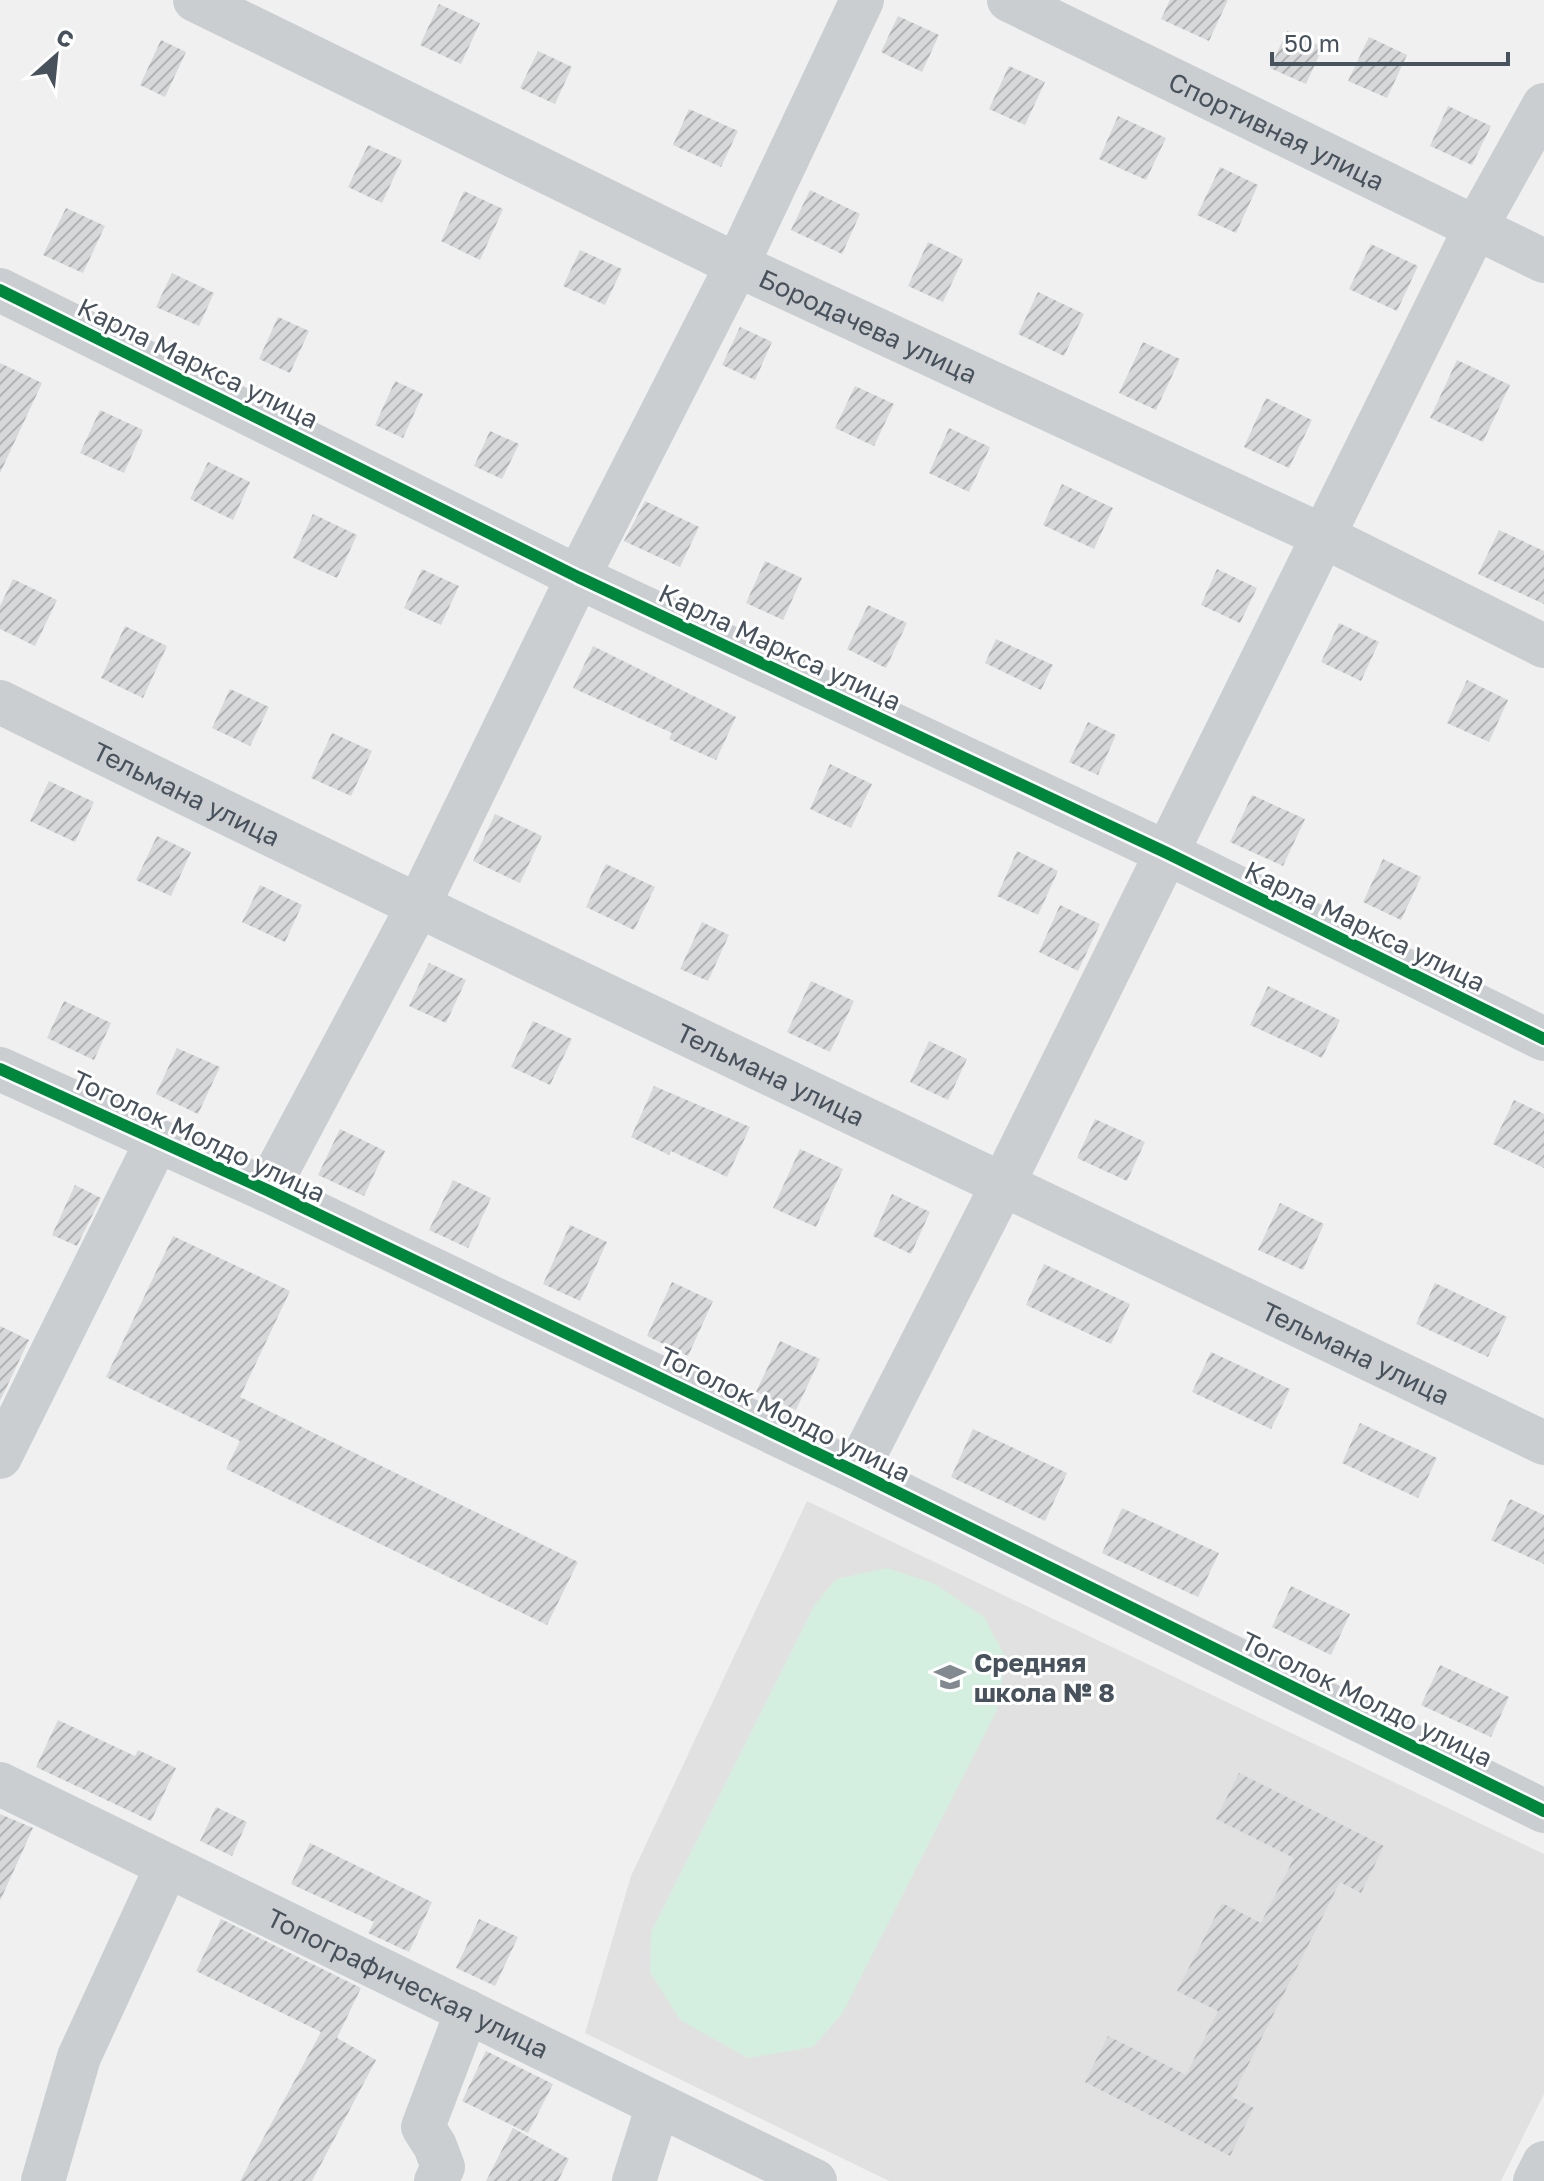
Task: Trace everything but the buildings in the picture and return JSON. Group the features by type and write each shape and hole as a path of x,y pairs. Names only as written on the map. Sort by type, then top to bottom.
{"street":[{"name":"Бородачева улица","path":"195,0 737,265 1323,536 1544,646"},
{"path":"267,1190 417,908 578,577 737,265 862,0"},
{"name":"Спортивная улица","path":"1009,0 1544,261"},
{"path":"856,1472 1004,1182 1476,227 1544,105"},
{"name":"Карла Маркса улица","path":"0,290 578,577 1167,853 1544,1039"},
{"name":"Тельмана улица","path":"0,702 417,908 1004,1182 1544,1443"},
{"name":"Тоголок Молдо улица","path":"0,1069 267,1190 856,1472 1544,1811"},
{"path":"5,1433 157,1141"},
{"name":"Топографическая улица","path":"0,1784 815,2181"},
{"path":"43,2181 79,2057 167,1866"},
{"path":"436,2181 443,2167 423,2127 467,2011"},
{"path":"634,2181 658,2105"},
{"path":"1535,2181 1544,2163"}],"shaded area":[{"name":"Средняя школа № 8","path":"807,1501 1544,1854 1544,2094 1501,2181 889,2181 585,2033 631,1876"}],"green space":[{"path":"887,1568 935,1584 984,1617 1006,1658 997,1710 842,2014 813,2047 748,2058 680,2020 650,1972 651,1932 814,1606 836,1579"}],"cycle path":[{"path":"0,290 578,577 1167,853 1544,1039"},
{"path":"0,1069 267,1190 856,1472 1544,1811"}],"place":[{"name":"Средняя школа № 8","path":"950,1677"}]}
